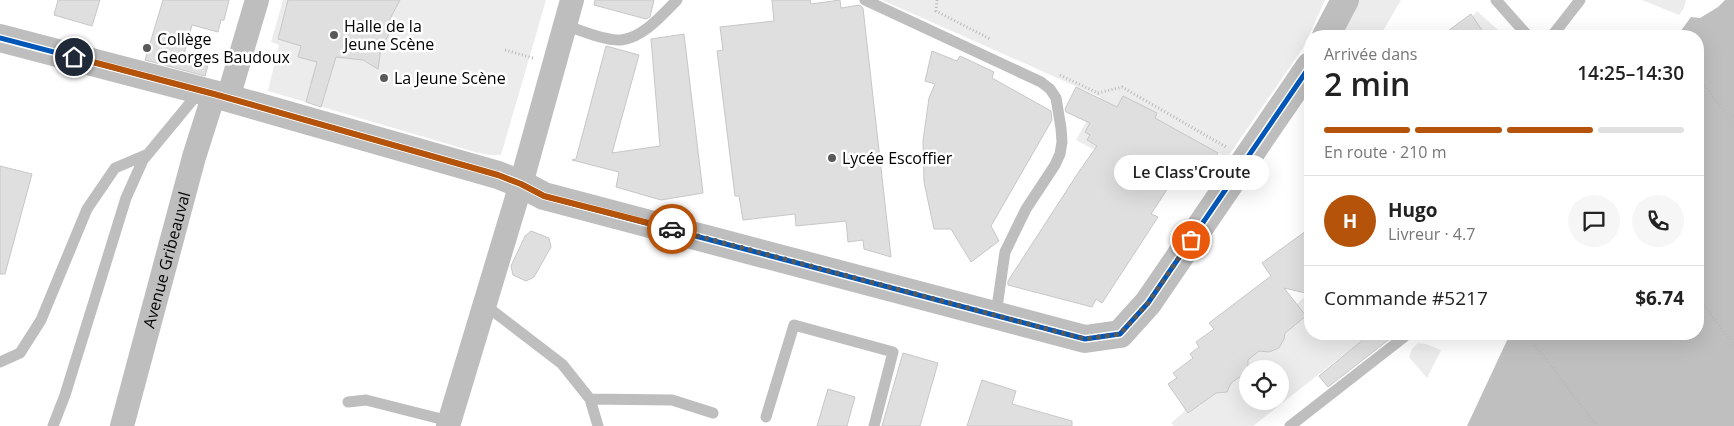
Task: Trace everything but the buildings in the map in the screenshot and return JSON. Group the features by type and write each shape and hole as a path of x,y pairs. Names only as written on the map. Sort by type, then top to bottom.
{"street":[{"name":"Avenue Gribeauval","path":"122,426 194,157 214,94 257,0"},
{"path":"509,179 515,169 564,0"},
{"path":"449,423 485,305 509,179 565,25 572,0"},
{"path":"1329,30 1345,0"},
{"path":"0,38 214,94 509,179 544,196 1085,339 1120,334 1148,303 1304,75"}],"lane":[{"path":"565,25 621,40 634,36 647,28 677,0"},
{"path":"864,0 1041,82 1050,89 1056,98 1061,128 1062,142 1060,154 1055,165 1026,209 1005,252 996,314"},
{"path":"1496,0 1523,30"},
{"path":"1557,30 1580,0"},
{"path":"53,426 66,395 126,198 143,160 214,94"},
{"path":"0,362 20,352 41,320 87,209 115,168 148,154"},
{"path":"485,305 562,364 590,399 598,426"},
{"path":"766,417 794,325 893,352 874,426"},
{"path":"1290,426 1400,340"},
{"path":"590,399 672,400 713,413"},
{"path":"348,402 366,400 449,423"}],"path":[{"path":"937,0 936,11 997,42"},
{"path":"505,50 546,62"},
{"path":"1058,74 1098,93 1122,87 1247,159"},
{"path":"1704,85 1734,124"},
{"path":"1704,305 1734,345"},
{"path":"1532,340 1597,426"}],"shaded area":[{"name":"La Jeune Scène","path":"283,0 546,0 501,155 475,152 268,91 279,45 271,42"},
{"path":"882,0 1325,0 1312,30 1304,30 1304,46 1227,158 1171,127 1145,177 1076,140 1100,97"},
{"path":"1358,0 1401,0 1384,30 1343,30"},
{"path":"1642,0 1686,0 1684,8 1679,15"},
{"path":"1725,0 1734,0 1734,426 1467,426 1507,340 1704,340 1704,30 1681,30 1691,17 1700,18 1718,7"},
{"path":"1477,11 1498,30 1482,30 1472,17"},
{"path":"1304,297 1304,340 1362,340 1289,398 1289,360 1242,360"},
{"path":"1418,343 1441,350 1427,378 1409,357 1412,349"},
{"path":"1239,363 1239,410 1273,410 1253,426 1174,426 1171,423 1186,410 1189,413"}],"cycle path":[{"path":"0,38 214,94 498,175 544,196 1085,339 1120,334 1148,303 1304,75"}],"way so far":[{"path":"672,229 1085,339 1120,334 1148,303 1191,240"}],"place":[{"name":"Halle de la Jeune Scène","path":"334,35"},
{"name":"Collège Georges Baudoux","path":"147,48"},
{"name":"La Jeune Scène","path":"384,78"},
{"name":"Lycée Escoffier","path":"832,158"},
{"name":"Le Class'Croute","path":"1191,240"}],"route":[{"path":"74,57 214,94 498,175 544,196 672,229"}]}
